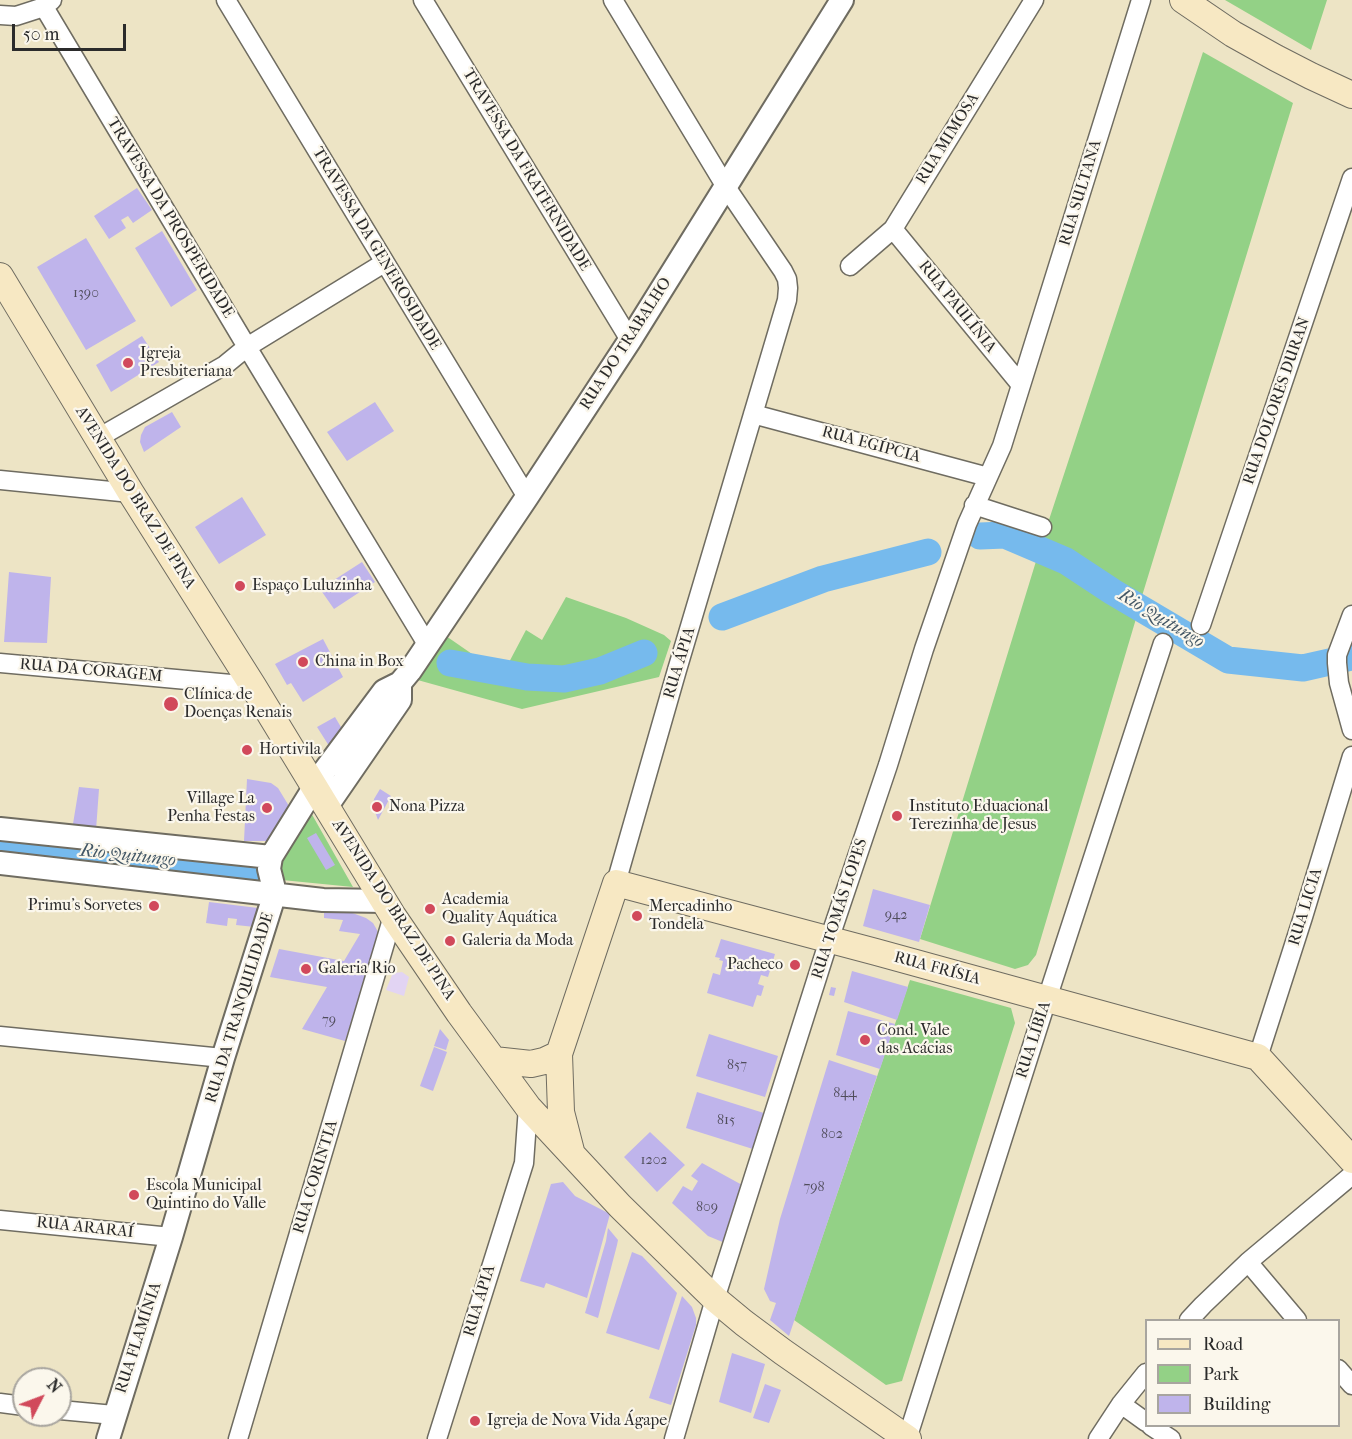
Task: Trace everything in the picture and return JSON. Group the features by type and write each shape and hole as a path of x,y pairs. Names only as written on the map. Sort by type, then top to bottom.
{"main road":[{"path":"1183,0 1233,34 1352,95"},
{"name":"AVENIDA DO BRAZ DE PINA","path":"0,276 10,308 98,438 389,908 459,1013 528,1107 620,1206 715,1299 783,1352 908,1439"},
{"name":"RUA FRÍSIA","path":"616,883 1258,1057"},
{"name":"RUA ÁPIA","path":"564,1146 559,1054 616,883"},
{"path":"494,1060 531,1064 559,1054"},
{"path":"1258,1057 1352,1160"}],"street":[{"name":"TRAVESSA DA GENEROSIDADE","path":"226,0 527,497"},
{"name":"TRAVESSA DA FRATERNIDADE","path":"423,0 630,340"},
{"name":"RUA ÁPIA","path":"613,0 726,187 787,279 787,300 616,883"},
{"name":"RUA DO TRABALHO","path":"321,796 400,700 400,683 527,497 630,340 842,0"},
{"name":"RUA MIMOSA","path":"850,266 892,229 1034,0"},
{"name":"RUA SULTANA","path":"1021,385 1141,0"},
{"path":"0,15 16,16 48,4"},
{"name":"TRAVESSA DA PROSPERIDADE","path":"48,4 247,347 427,644"},
{"name":"RUA DOLORES DURAN","path":"1201,625 1352,177"},
{"name":"RUA PAULÍNIA","path":"892,229 1021,385"},
{"path":"98,438 225,366 247,347 384,263"},
{"name":"RUA TOMÁS LOPES","path":"675,1439 715,1299 924,649 975,505 1002,446 1021,385"},
{"name":"RUA EGÍPCIA","path":"753,414 988,477"},
{"path":"0,480 131,493"},
{"path":"975,505 1041,527"},
{"path":"1352,615 1337,655 1339,683 1352,729"},
{"name":"RUA LÍBIA","path":"908,1439 1047,999 1163,643"},
{"name":"RUA DA CORAGEM","path":"0,663 253,686"},
{"name":"RUA LICIA","path":"1258,1057 1352,756"},
{"path":"0,829 271,857 321,796"},
{"name":"RUA DA TRANQUILIDADE","path":"171,1237 223,1058 275,893 269,869 271,857"},
{"path":"0,863 275,893 389,908"},
{"name":"RUA CORINTIA","path":"238,1439 389,908"},
{"path":"0,1035 223,1058"},
{"name":"RUA ÁPIA","path":"524,1163 528,1107"},
{"name":"RUA ÁPIA","path":"437,1439 524,1163 531,1151 547,1140 564,1146"},
{"path":"1190,1319 1248,1262 1352,1175"},
{"name":"RUA ARARAÍ","path":"0,1220 171,1237"},
{"name":"RUA FLAMÍNIA","path":"108,1439 171,1237"},
{"path":"1248,1262 1296,1319"},
{"path":"1340,1371 1352,1385"},
{"path":"1098,1439 1145,1374"},
{"path":"1122,1404 1145,1421"},
{"path":"72,1411 114,1415"},
{"path":"1154,1427 1170,1439"}],"shaded area":[{"path":"402,972 409,977 404,996 386,990 392,975"}],"green space":[{"path":"1225,0 1327,0 1311,50"},
{"path":"1203,52 1293,103 1142,596 1079,556 1042,541"},
{"path":"1037,558 1138,612 1036,955 1028,965 1015,969 920,939"},
{"path":"566,597 626,618 664,635 671,641 659,677 522,709 414,679 446,636 488,665 506,668 526,630 542,640"},
{"path":"310,811 353,887 282,880 277,867"},
{"path":"910,980 1011,1008 1015,1023 902,1381 886,1385 794,1320"}],"building":[{"path":"137,188 152,210 133,223 128,216 121,220 126,228 109,239 94,216"},
{"path":"162,231 197,290 171,307 135,248"},
{"path":"86,238 136,321 86,350 37,267"},
{"name":"Igreja Presbiteriana","path":"142,336 159,362 111,392 96,365"},
{"path":"375,402 394,431 347,461 327,432"},
{"path":"172,412 181,427 144,452 140,442 145,427"},
{"path":"242,497 266,535 219,564 195,527"},
{"path":"362,562 375,582 334,609 320,589"},
{"path":"9,572 51,577 47,643 4,642"},
{"path":"323,639 343,677 303,702 291,683 287,685 275,664"},
{"path":"335,717 348,739 331,749 317,727"},
{"name":"Village La Penha Festas","path":"247,779 271,783 278,788 289,806 269,841 244,841"},
{"path":"79,787 99,789 96,830 72,830"},
{"path":"380,789 391,796 378,820 373,806"},
{"path":"316,833 335,865 326,870 307,838"},
{"path":"873,889 930,905 919,942 863,926"},
{"path":"209,902 258,908 255,927 236,925 237,919 228,918 227,926 206,923"},
{"path":"324,908 347,911 366,918 373,923 379,938 345,1041 302,1029 327,987 270,977 279,949 344,961 360,934 339,931 343,920 324,918"},
{"path":"721,939 775,954 768,977 761,975 758,984 764,986 761,996 757,995 753,1007 707,993 713,973 720,975 723,961 715,957"},
{"path":"852,971 908,987 897,1020 844,1002"},
{"path":"831,987 836,988 834,996 829,995"},
{"name":"Cond. Vale das Acácias","path":"848,1011 895,1024 880,1069 836,1055"},
{"path":"440,1029 449,1040 446,1050 434,1046"},
{"path":"709,1034 778,1056 765,1097 696,1076"},
{"path":"434,1047 447,1052 433,1091 420,1086"},
{"path":"829,1060 877,1076 789,1336 770,1320 776,1303 770,1301 764,1289 780,1219"},
{"path":"697,1092 767,1114 756,1150 686,1128"},
{"path":"650,1132 685,1165 657,1192 624,1157"},
{"path":"702,1163 744,1186 725,1243 708,1236 672,1203 683,1186 692,1191 698,1181 691,1176"},
{"path":"563,1182 575,1196 610,1214 587,1298 546,1283 544,1288 520,1281 551,1184"},
{"path":"608,1228 618,1240 598,1318 585,1313"},
{"path":"632,1252 642,1256 677,1293 659,1350 606,1333"},
{"path":"682,1296 692,1307 696,1325 671,1405 649,1398"},
{"path":"732,1353 765,1364 751,1413 719,1402"},
{"path":"765,1384 781,1390 769,1423 753,1418"}],"waterway":[{"name":"Rio Quitungo","path":"980,536 1005,535 1066,561 1113,592 1228,660 1303,668 1352,657"},
{"name":"Rio Quitungo","path":"722,617 823,579 928,552"},
{"name":"Rio Quitungo","path":"450,663 527,677 564,679 600,671 644,653"},
{"name":"Rio Quitungo","path":"0,842 255,870"}],"place":[{"name":"Igreja Presbiteriana","path":"128,363"},
{"name":"Espaço Luluzinha","path":"240,586"},
{"name":"China in Box","path":"303,662"},
{"name":"Clínica de Doenças Renais","path":"171,704"},
{"name":"Hortivila","path":"247,750"},
{"name":"Nona Pizza","path":"377,807"},
{"name":"Village La Penha Festas","path":"267,808"},
{"name":"Instituto Eduacional Terezinha de Jesus","path":"897,816"},
{"name":"Primu’s Sorvetes","path":"154,906"},
{"name":"Academia Quality Aquática","path":"430,909"},
{"name":"Mercadinho Tondela","path":"637,916"},
{"name":"Galeria da Moda","path":"450,941"},
{"name":"Pacheco","path":"795,965"},
{"name":"Galeria Rio","path":"306,969"},
{"name":"Cond. Vale das Acácias","path":"865,1040"},
{"name":"Escola Municipal Quintino do Valle","path":"134,1195"},
{"name":"Igreja de Nova Vida Ágape","path":"475,1421"}]}
